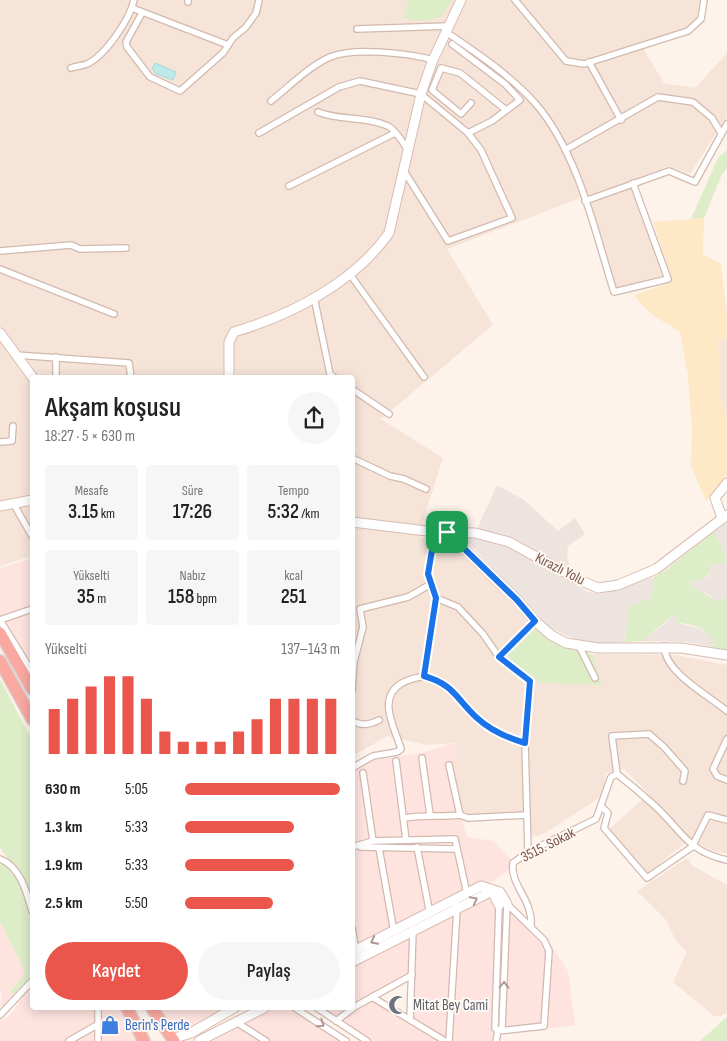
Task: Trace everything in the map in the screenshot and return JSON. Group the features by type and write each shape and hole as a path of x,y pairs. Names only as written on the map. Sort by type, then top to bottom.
{"highway":[{"path":"0,633 30,686"},
{"path":"0,644 30,696"},
{"path":"0,661 30,715"},
{"path":"0,669 30,724"},
{"path":"128,1010 144,1041"},
{"path":"156,1010 170,1040"}],"street":[{"path":"71,68 88,63 103,52 132,8 134,0"},
{"path":"142,13 126,42 127,47 150,77 179,91 191,83 223,53 228,45 252,20 259,0"},
{"path":"229,375 229,342 234,332 287,313 314,297 349,273 379,248 389,233 421,94 433,60 461,0"},
{"path":"515,0 566,61 576,64 589,62 688,32 701,19 704,0"},
{"path":"132,8 228,45"},
{"path":"357,29 448,29 516,83 549,122 565,150 585,201 614,292 668,279 633,183"},
{"path":"452,44 505,84 520,100 468,133"},
{"path":"271,101 312,68 331,57 350,52 412,54 433,60"},
{"path":"589,62 621,120"},
{"path":"471,103 461,114 432,90 441,68 460,73 506,110"},
{"path":"259,133 339,87 350,83 360,81 376,83 421,94 468,133 481,150 512,218 448,241 404,171"},
{"path":"565,150 621,120 658,97 693,102 712,118 721,134"},
{"path":"318,112 329,116 364,120 389,127 408,150"},
{"path":"585,201 669,171 695,182 727,124"},
{"path":"289,186 395,134"},
{"path":"0,251 71,245 80,249 126,248"},
{"path":"0,269 114,314"},
{"path":"349,273 424,377"},
{"path":"314,297 332,375"},
{"path":"1,335 31,375"},
{"path":"16,355 129,363 131,375"},
{"path":"56,357 56,375"},
{"path":"355,391 389,414"},
{"path":"0,442 12,442 12,426"},
{"path":"355,459 390,476 404,479 426,489"},
{"path":"724,517 715,498 727,483"},
{"path":"0,506 30,500"},
{"path":"13,504 30,533"},
{"name":"Kırazlı Yolu","path":"355,522 435,532 475,533 509,542 575,578 598,588 618,585 656,569 724,517"},
{"path":"424,676 436,598 428,574 435,532"},
{"path":"447,532 550,635 579,646 598,648 664,646 727,655"},
{"path":"355,658 363,627 360,609 408,597 431,584"},
{"path":"436,598 458,607 483,634 499,657 530,681 525,743 528,852"},
{"path":"30,610 0,620 30,669"},
{"path":"499,657 535,621"},
{"path":"579,646 595,678"},
{"path":"664,646 664,656 674,670 727,712"},
{"path":"355,766 373,756 397,752 401,749 396,730 387,715 390,698 396,687 412,678 424,676 448,685 478,719 489,727 525,743"},
{"path":"355,723 360,725 370,724 379,720"},
{"path":"683,781 685,771 649,734 612,736 617,774 656,806 692,847 712,857 727,860"},
{"path":"727,739 713,769 718,776 727,780"},
{"path":"422,758 430,815"},
{"path":"396,761 406,840"},
{"path":"449,765 460,815"},
{"path":"363,774 372,842"},
{"name":"3515. Sokak","path":"531,926 532,913 512,872 513,863 528,852 596,819 610,777 617,774"},
{"path":"601,806 608,813 604,828 647,878 692,847 708,814 727,820"},
{"path":"404,818 430,815 435,818 460,815 468,818 526,815"},
{"path":"355,847 372,842 455,839 467,894"},
{"path":"355,847 456,849"},
{"path":"417,847 430,912 434,921"},
{"path":"379,848 395,935"},
{"path":"1,858 20,879 30,906"},
{"path":"411,927 434,921 467,894 481,886 500,892 503,904 495,1028 498,1031 496,1041"},
{"path":"355,956 411,927 430,912 492,891 503,904 531,926 544,940 549,951 544,1026 498,1031"},
{"path":"450,1041 455,904"},
{"path":"410,1020 412,976 411,927"},
{"path":"355,1008 412,976"},
{"path":"0,1015 30,983"},
{"path":"372,997 445,1041"},
{"path":"98,1010 98,1041"},
{"path":"170,1040 199,1028 230,1010"},
{"path":"199,1028 204,1040 260,1010"},
{"path":"298,1010 346,1041"},
{"path":"319,1010 367,1041"},
{"path":"336,1021 352,1010"},
{"path":"236,1022 266,1041"},
{"path":"68,1041 97,1025"}],"shaded area":[{"path":"0,0 700,0 696,22 644,50 664,83 695,88 727,53 727,117 690,174 669,166 630,181 663,276 617,289 586,196 447,249 493,325 381,419 443,458 421,527 420,537 452,546 488,578 534,628 507,656 601,685 592,654 676,655 727,665 727,854 711,850 690,839 647,874 608,830 649,794 624,769 606,773 602,796 545,833 536,836 531,835 529,814 460,815 449,765 457,752 455,743 426,745 387,736 355,755 355,375 30,375 30,557 0,566"},
{"path":"718,339 727,341 727,416 720,396"},
{"path":"497,485 524,500 558,531 575,518 585,534 568,546 567,556 572,573 507,536 477,529"},
{"path":"727,523 727,560 715,531"},
{"path":"459,535 490,539 502,543 588,592 601,594 654,577 653,591 649,599 629,606 625,642 594,645 574,639 546,626 472,546"},
{"path":"30,559 30,669 0,620 0,568"},
{"path":"727,561 727,597 717,602 708,594 696,590 690,584 693,580 707,577 711,573 708,566"},
{"path":"673,615 677,617 677,623 698,628 710,635 714,640 712,647 687,642 643,641"},
{"path":"455,743 457,752 449,765 460,815 405,818 406,840 373,841 357,846 456,849 454,839 408,838 407,820 461,818 467,837 493,841 512,861 509,870 485,887 355,951 355,772 370,761 425,752"},
{"path":"687,858 693,866 727,885 727,1013 720,1016 714,1016 673,982 687,952 676,941 666,920 637,891"},
{"path":"492,891 499,905 495,1028 502,1028 507,904 531,926 549,950 552,947 568,971 575,1025 544,1029 544,1027 498,1031 496,1041 367,1041 320,1010 355,1010 355,961","holes":["412,976 410,1020 372,997"]},
{"path":"0,922 27,973 10,990 14,994 2,1008 0,1005 2,994 0,989"},
{"path":"30,987 30,1010 95,1010 93,1041 0,1041 0,1021 10,1015"},
{"path":"101,1010 123,1010 139,1041 98,1041"},
{"path":"161,1010 230,1010 180,1037"},
{"path":"260,1010 298,1010 346,1041 209,1041 208,1037"}],"green space":[{"path":"409,0 452,0 442,17 421,21 403,18"},
{"path":"727,150 727,168 722,174 704,218 691,219 718,158"},
{"path":"715,531 727,561 708,566 711,573 700,580 693,580 690,584 717,602 727,597 727,650 712,647 713,640 706,632 692,625 676,623 677,617 673,615 643,641 625,642 629,606 649,599 653,591 654,577"},
{"path":"534,628 561,646 592,654 602,685 540,683 506,656"},
{"path":"0,679 30,736 30,898 23,879 0,848"},
{"path":"0,862 12,872 20,885 30,913 30,977 14,994 10,991 26,973 0,922"},
{"path":"727,1017 727,1041 700,1041"}],"sand":[{"path":"704,218 703,254 721,264 727,315 727,341 718,339 720,396 727,416 727,475 706,501 691,466 692,429 688,375 680,332 649,312 634,295 673,282 653,222"}],"water":[{"path":"155,63 176,72 173,80 156,74 152,68"}],"place":[{"name":"Mitat Bey Cami","path":"398,1005"},
{"name":"Berin's Perde","path":"110,1025"}],"route":[{"path":"435,532 447,532 517,600 535,621 499,657 530,681 525,743 514,740 489,727 478,719 448,685 424,676 436,598 428,574 435,532"}]}
